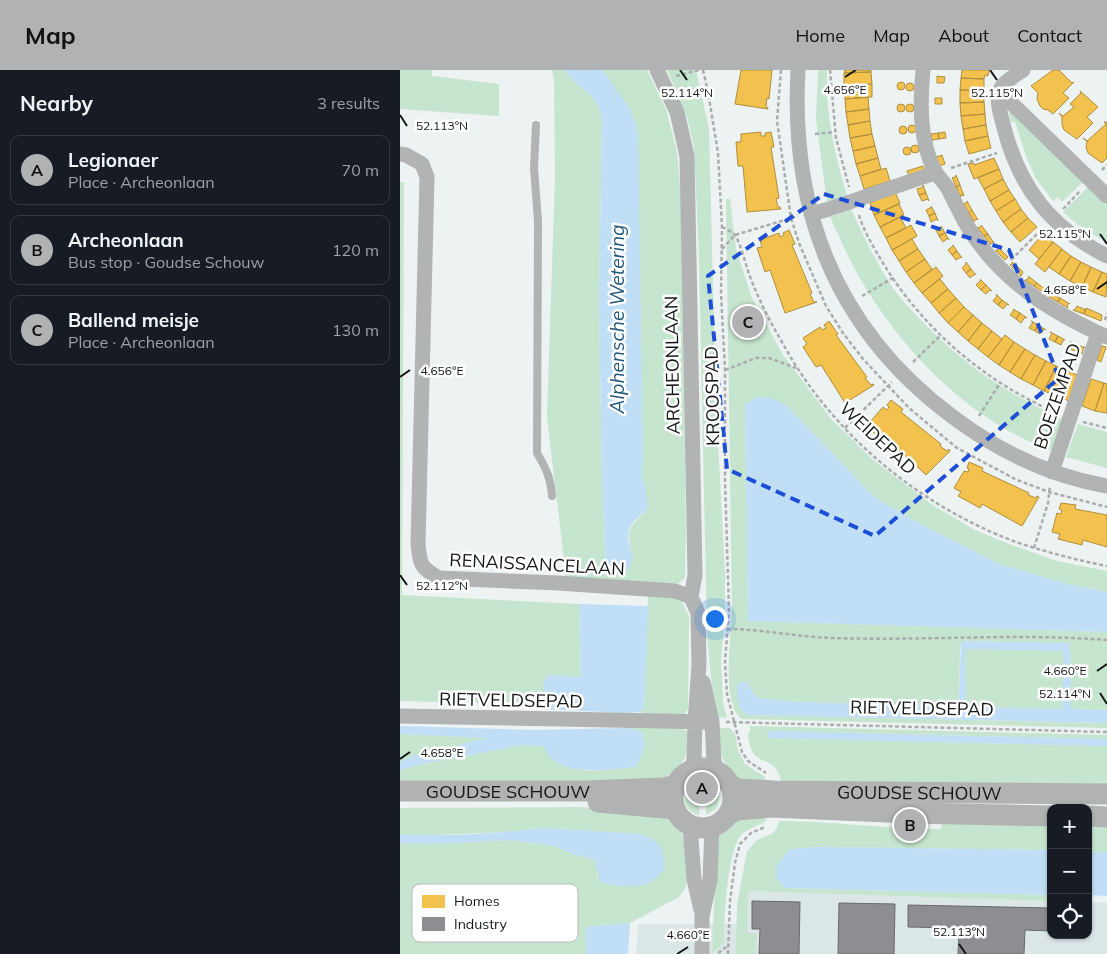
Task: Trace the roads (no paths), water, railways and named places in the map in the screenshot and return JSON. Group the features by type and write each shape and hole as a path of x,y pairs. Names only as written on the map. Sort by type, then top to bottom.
{"main road":[{"path":"700,768 710,768 725,779 733,795 732,805 729,814 718,824 704,828 690,825 679,816 673,801 676,784 685,773 700,768"},
{"name":"GOUDSE SCHOUW","path":"725,779 738,789 772,799 910,813 1047,816"},
{"name":"GOUDSE SCHOUW","path":"400,791 586,791 664,788 676,784"},
{"name":"GOUDSE SCHOUW","path":"729,814 772,799 1107,794"},
{"name":"GOUDSE SCHOUW","path":"400,801 585,802 675,809"},
{"path":"1092,816 1107,817"}],"street":[{"path":"798,70 798,135 801,171 810,214 826,260 848,304 874,342 901,373 932,402 970,430 1009,453 1052,472 1107,486"},
{"name":"BOEZEMPAD","path":"923,70 921,107 928,157 969,229 1001,269 1037,300 1103,335 1052,472"},
{"path":"1023,70 1005,84 1000,91 999,103 1010,150 1024,182 1053,219 1067,232 1084,244 1107,256"},
{"name":"ARCHEONLAAN","path":"660,75 677,112 687,156 695,575 691,597 698,613 699,664 694,760 691,770"},
{"path":"1000,91 1107,196"},
{"name":"RENAISSANCELAAN","path":"400,154 406,155 422,164 427,177 418,544 420,562 425,570 439,578 558,582 674,591 691,597"},
{"path":"810,214 936,173"},
{"name":"ARCHEONLAAN","path":"699,664 712,722 714,762 725,779"},
{"name":"RIETVELDSEPAD","path":"400,716 712,722"},
{"path":"690,825 694,879 702,916 702,954"},
{"path":"702,916 710,880 712,826"}],"lane":[{"path":"536,125 534,168 538,221 537,453 546,467 551,481 552,496"}],"water":[{"name":"Alphensche Wetering","path":"565,70 602,70 629,108 638,134 642,480 645,485 648,508 634,521 629,529 628,540 633,557 628,571 616,572 606,568 602,481 599,300 602,120 597,104"},
{"path":"756,397 772,398 787,406 874,497 918,523 1001,565 1068,584 1107,592 1107,632 748,621 745,405"},
{"path":"579,604 648,606 644,707 640,712 542,709 544,680 550,675 581,677"},
{"path":"961,641 1070,643 1071,706 1074,709 1107,710 1107,723 748,715 739,705 737,683 747,682 756,698 800,702 952,706 959,701","holes":["965,649 1064,651 1062,709 966,707"]},
{"path":"400,726 534,730 625,728 641,731 644,745 642,754 635,767 590,770 567,767 557,763 548,755 544,746 523,745 400,770 400,762 413,756 486,738 400,734"},
{"path":"769,731 1107,739 1107,746 771,738 768,737"},
{"path":"545,828 647,836 659,846 665,868 658,876 644,885 629,887 602,883 594,859 575,855 555,846 512,840 431,844 400,843 400,835 472,834"},
{"path":"819,847 1047,850 1047,895 785,888 777,878 776,868 791,849"},
{"path":"1092,852 1107,852 1107,896 1092,895"},
{"path":"630,923 628,954 586,954 586,927"}],"place":[{"name":"Ballend meisje","path":"748,322"},
{"name":"Legionaer","path":"702,788"},
{"name":"Archeonlaan","path":"910,825"}]}
